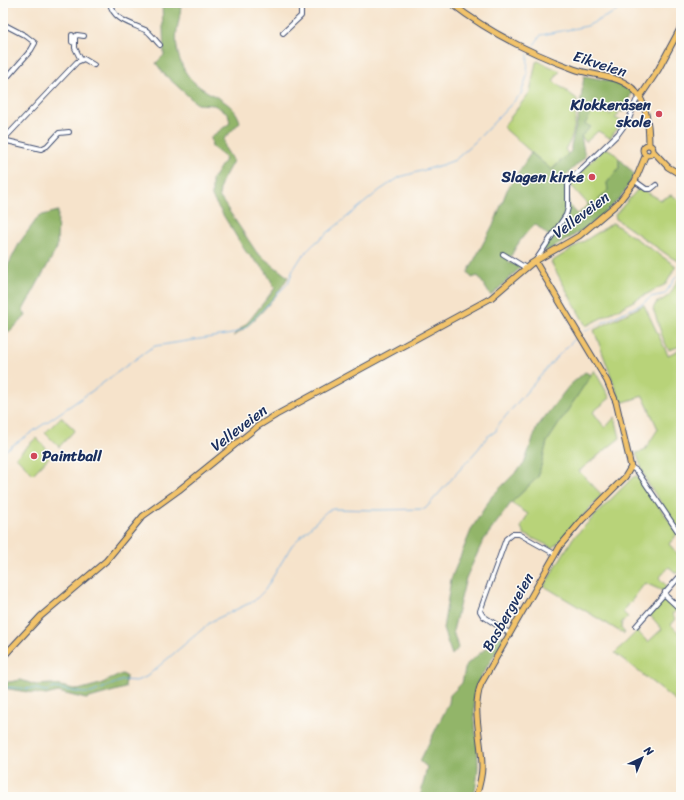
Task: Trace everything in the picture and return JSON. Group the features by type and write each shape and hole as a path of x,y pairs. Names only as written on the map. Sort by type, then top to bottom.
{"main road":[{"name":"Eikveien","path":"451,3 480,24 517,44 574,69 622,81 636,91 640,97"},
{"path":"681,27 658,70 640,97 644,106 649,144 652,146 653,151 668,167 681,175"},
{"path":"649,144 644,148 646,154 650,154 653,151"},
{"name":"Velleveien","path":"3,657 41,616 106,561 139,519 179,490 258,426 492,298 526,268 568,243 591,227 621,200 635,181 646,154"},
{"path":"536,261 607,381 616,402 631,467"},
{"name":"Basbergveien","path":"476,797 481,778 482,766 477,708 478,693 485,676 555,554 571,532 625,477 631,467"}],"street":[{"path":"110,3 111,8 121,20 148,32 160,45"},
{"path":"283,33 301,16 301,8 298,3"},
{"path":"3,82 31,50 35,43 26,36 4,26"},
{"path":"72,34 72,42 75,43"},
{"path":"81,60 75,48 75,37 77,35 84,36"},
{"path":"69,132 59,133 47,146 41,149 3,140 35,104 81,60 86,60 94,65"},
{"name":"Eikveien","path":"567,183 618,134 628,119 637,99 640,97"},
{"path":"635,181 646,189 651,190 656,185"},
{"name":"Velleveien","path":"536,261 567,213 567,183"},
{"path":"503,254 526,268"},
{"path":"631,467 636,471 681,536"},
{"path":"510,633 483,616 480,611 506,539 512,534 519,534 555,554"},
{"path":"636,626 681,575"},
{"path":"665,592 666,596 681,610"}],"green space":[{"path":"162,3 181,3 176,42 179,58 185,72 191,80 201,88 233,109 240,122 224,139 225,148 233,161 221,183 219,196 257,253 288,277 264,310 241,331 233,336 249,321 275,288 265,270 246,252 212,197 212,180 226,158 212,147 211,137 230,123 228,113 214,105 197,104 164,74 156,63 164,55"},
{"path":"538,61 560,71 553,81 577,99 573,133 565,149 568,154 551,170 503,127 530,92 536,62"},
{"path":"584,76 616,82 632,92 623,112 612,108 606,113 595,107 585,124 591,127 581,136 585,157 564,177 568,181 569,205 578,214 588,204 592,206 608,190 607,183 619,168 619,158 634,174 628,186 609,209 584,229 546,251 543,250 549,236 535,224 513,251 508,262 521,267 491,296 478,276 472,278 468,272 495,221 507,190 531,153 552,170 571,151 579,114"},
{"path":"595,107 610,115 612,110 616,110 619,114 615,118 623,122 610,138 598,131 586,142 581,136 590,128 585,124"},
{"path":"605,148 612,151 619,158 619,168 607,183 608,190 592,206 586,202 569,183"},
{"path":"639,188 661,200 671,195 681,201 681,260 679,261 672,258 616,219 615,215"},
{"path":"58,211 57,248 23,310 26,316 3,337 3,275 20,242 39,216"},
{"path":"613,223 676,266 666,284 586,326 551,262"},
{"path":"681,276 681,346 669,350 653,309 656,303 670,294"},
{"path":"644,305 668,355 681,349 681,532 647,482 636,453 644,451 658,429 643,396 621,403 594,330"},
{"path":"594,370 610,398 593,412 605,428 615,417 620,438 579,471 602,495 553,548 524,534 521,527 528,514 511,503 538,477 547,442"},
{"path":"585,372 591,375 547,442 538,477 511,503 483,541 466,578 453,631 458,648 452,655 443,629 451,579 472,528 492,496 524,464 537,427 569,386"},
{"name":"Paintball","path":"61,417 75,430 59,447 45,433"},
{"name":"Paintball","path":"36,438 52,454 33,474 16,457"},
{"path":"637,476 678,533 669,544 681,558 681,572 676,573 669,567 659,578 667,586 663,591 645,583 623,612 628,617 622,622 621,628 625,633 624,634 544,586 573,538 633,477"},
{"path":"665,596 677,610 672,614 676,619 671,625 681,635 681,705 615,653 637,631 648,642 662,629 649,614"},
{"path":"505,635 480,679 475,691 474,705 478,770 473,797 420,797 427,767 420,761 449,703 450,695 462,683 466,665 498,638"},
{"path":"122,674 126,676 125,688 86,699 58,692 46,695 3,688 3,683 21,680 36,685 52,684 78,690 100,684"}],"waterway":[{"path":"534,45 541,35 587,26 617,11 627,3"},
{"path":"3,452 155,346 232,334 245,328 288,283 293,270 302,256 314,244 380,190 400,177 455,160 476,141 521,94 527,76 528,54"},
{"path":"585,331 642,304 651,297 665,294 681,269"},
{"path":"3,687 46,691 55,688 82,693 91,693 123,680 136,681 146,677 212,621 254,601 265,590 292,545 327,511 333,509 425,509 487,437 496,431 498,425 555,359 577,337"}],"place":[{"name":"Klokkeråsen skole","path":"659,114"},
{"name":"Slagen kirke","path":"592,177"},
{"name":"Paintball","path":"34,456"}]}
